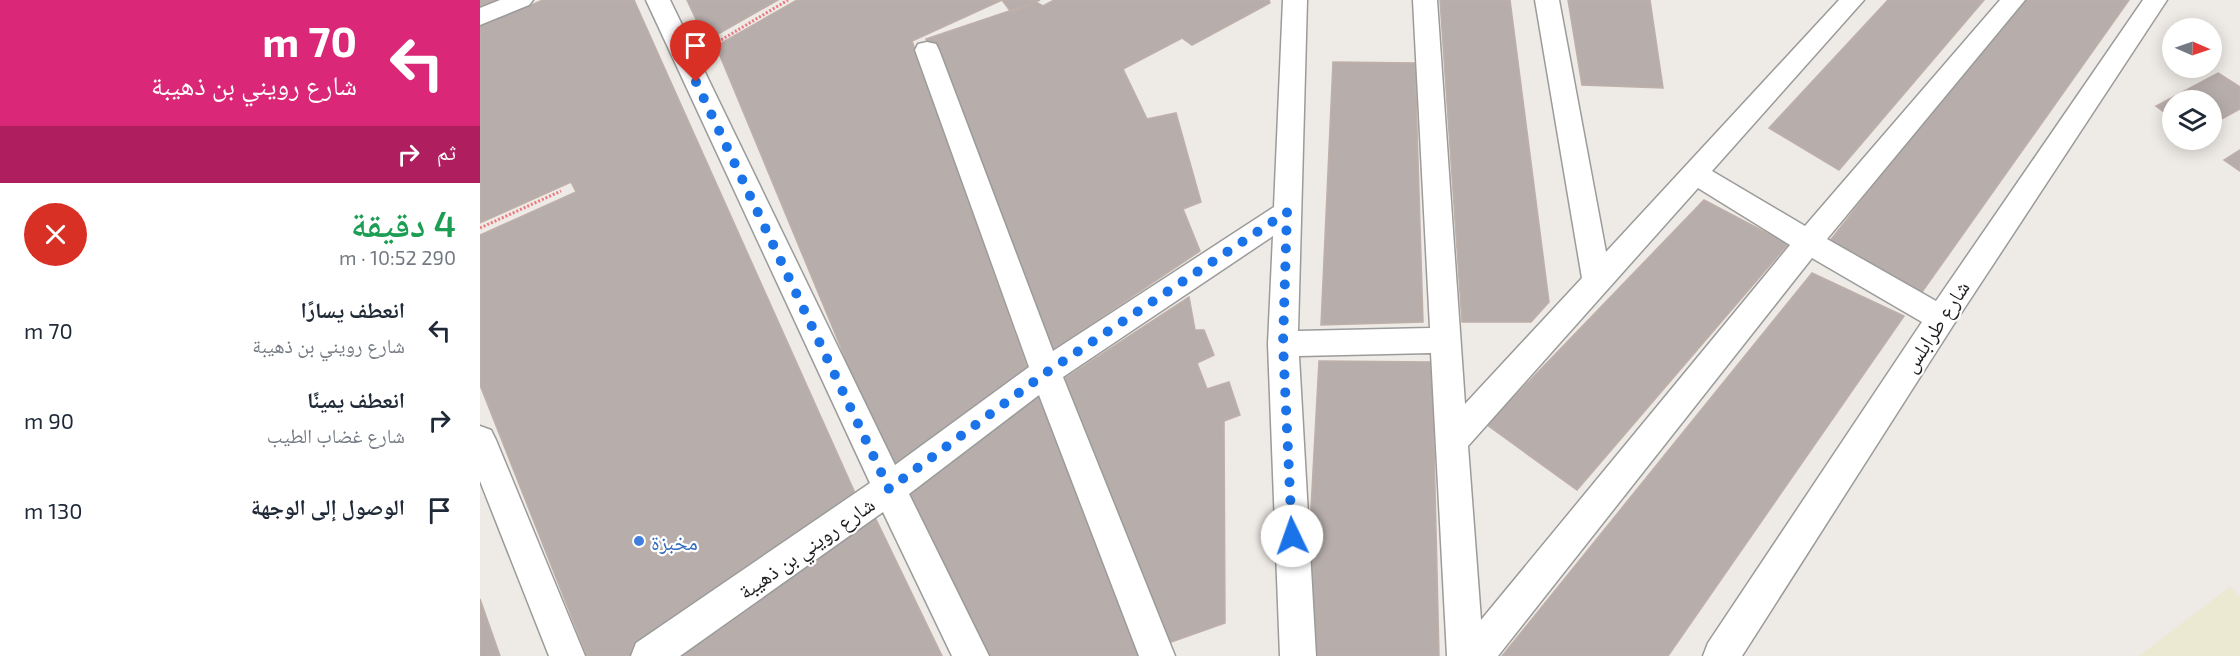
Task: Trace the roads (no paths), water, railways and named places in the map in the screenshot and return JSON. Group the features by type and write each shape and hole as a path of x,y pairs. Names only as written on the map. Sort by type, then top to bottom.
{"street":[{"path":"480,17 521,0"},
{"path":"658,0 889,489 971,656"},
{"path":"1295,0 1283,344 1298,656"},
{"path":"1425,0 1465,656"},
{"path":"1547,0 1597,281"},
{"path":"1452,441 1852,0"},
{"path":"1475,656 1808,242 2013,0"},
{"name":"شارع طرابلس","path":"1721,656 1941,318 2155,0"},
{"path":"927,50 1047,372 1157,656"},
{"path":"1694,174 1941,318"},
{"name":"شارع رويني بن ذهيبة","path":"649,656 889,489 1047,372 1287,212"},
{"path":"1283,344 1446,340"},
{"path":"480,440 567,656"}],"place":[{"name":"مخبزة","path":"639,541"}]}
